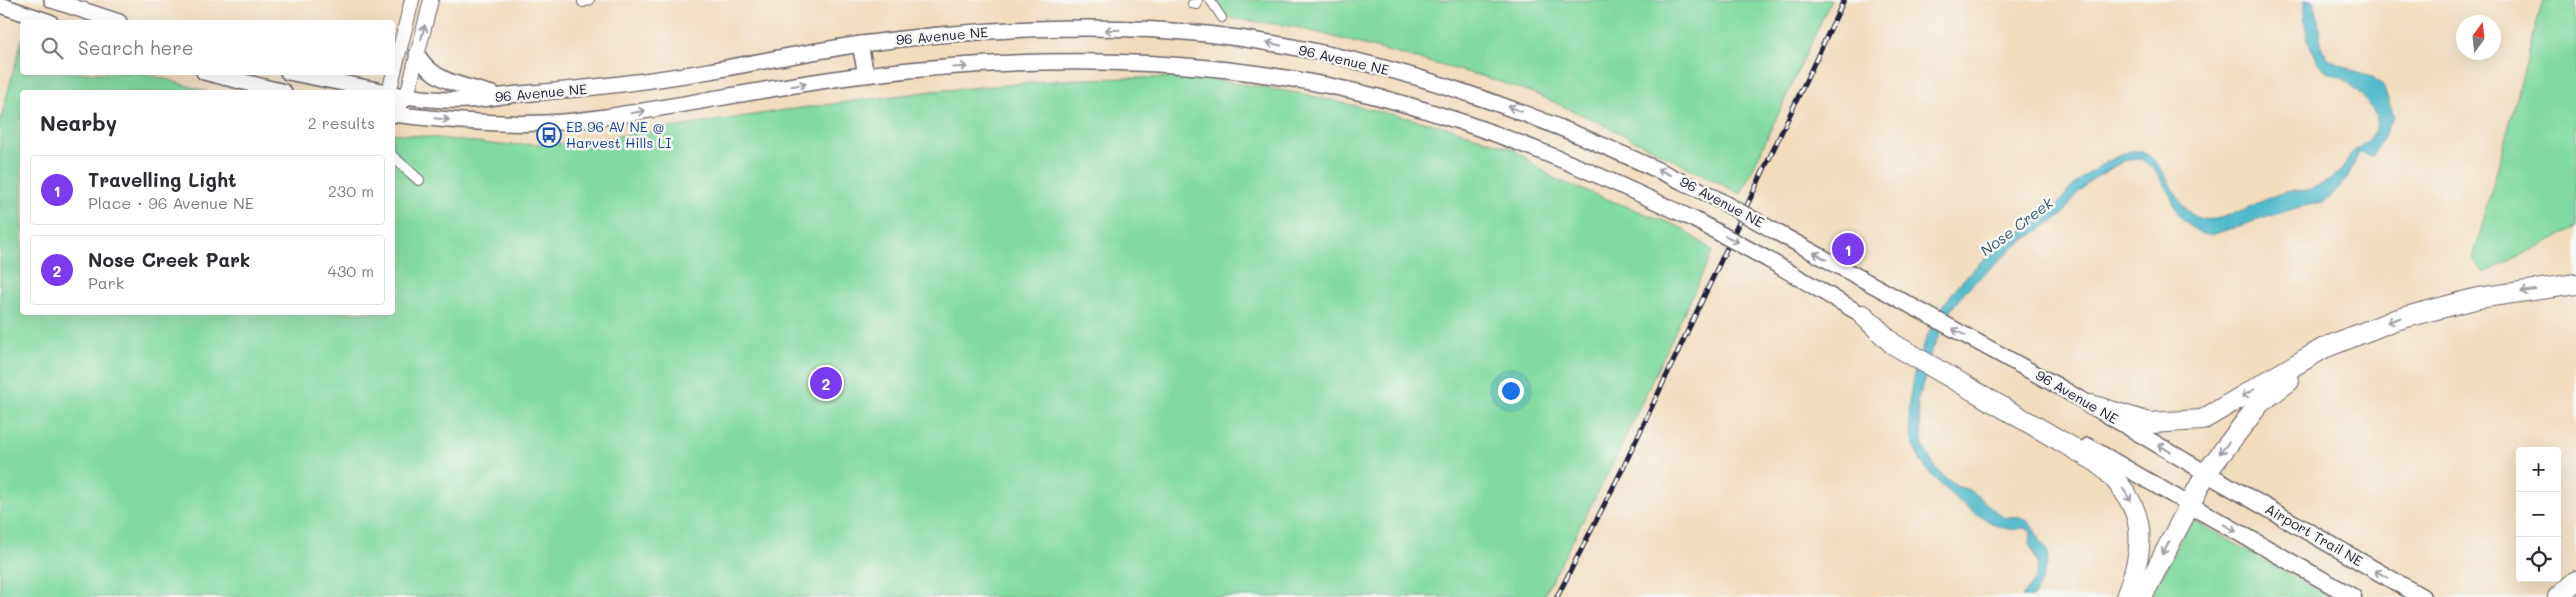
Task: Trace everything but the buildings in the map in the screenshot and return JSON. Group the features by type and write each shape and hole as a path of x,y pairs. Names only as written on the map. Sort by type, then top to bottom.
{"highway":[{"path":"2091,405 2150,423 2202,420 2324,348 2368,329 2419,312 2454,303 2576,284"},
{"path":"1863,315 1892,344 1991,395 2097,462 2114,477 2130,497 2137,514 2140,536 2135,574 2126,597"},
{"path":"2142,597 2188,504 2206,474 2260,403 2306,368 2368,329"},
{"path":"2558,597 2576,581"}],"main road":[{"path":"52,0 113,20"},
{"path":"0,5 44,20"},
{"name":"96 Avenue NE","path":"400,95 469,100 597,88 860,44 914,37 1027,30 1131,29 1205,34 1257,41 1385,69 1494,101 1573,131 1708,194 2091,405 2206,474"},
{"path":"860,44 866,75"},
{"path":"417,54 430,72 439,77 499,96"},
{"name":"96 Avenue NE","path":"395,114 472,122 548,123 615,116 866,75 1025,63 1128,62 1206,68 1341,89 1390,100 1485,129 1563,160 1695,220 1863,315"},
{"path":"216,75 276,90"},
{"path":"303,75 378,90"},
{"path":"1991,395 2354,597"},
{"name":"Airport Trail NE","path":"2206,474 2422,597"}],"street":[{"path":"395,65 412,0"},
{"path":"395,109 417,54 431,0"},
{"path":"1210,0 1222,18"},
{"path":"389,90 392,75"},
{"path":"395,159 419,180"}],"green space":[{"path":"1210,0 1831,0 1741,194 1598,122 1536,94 1485,77 1296,27 1222,17"},
{"path":"2543,0 2576,0 2576,228 2484,273 2473,259"},
{"path":"20,47 20,75 151,75 202,90 20,90 20,315 395,315 395,133 501,145 575,143 785,110 933,91 1079,79 1196,77 1304,94 1451,128 1513,149 1555,179 1680,227 1713,251 1618,453 1543,597 0,597 0,122"},
{"path":"2195,521 2329,597 2151,597 2186,529"}],"water":[{"path":"2304,0 2313,0 2322,48 2326,57 2355,72 2373,77 2383,86 2394,116 2374,154 2372,156 2359,153 2347,178 2334,194 2323,202 2299,207 2211,235 2201,235 2179,216 2167,188 2154,169 2141,159 2127,159 2088,182 2071,201 2065,213 2013,248 1966,290 1953,307 1930,354 1929,366 1917,402 1923,446 1933,464 1942,475 1956,486 1970,490 2004,518 2019,517 2028,522 2047,552 2048,557 2045,569 2035,594 2033,597 2022,597 2035,579 2038,564 2030,545 2031,532 2028,528 2011,529 1998,526 1962,504 1924,466 1914,445 1909,421 1910,395 1915,369 1935,319 1963,280 1985,259 2058,204 2079,181 2101,165 2125,153 2131,151 2142,152 2152,158 2187,210 2196,217 2205,219 2227,216 2285,192 2311,189 2340,171 2352,153 2371,137 2377,124 2376,117 2368,103 2356,90 2344,79 2326,71 2317,60 2307,35"}],"railway":[{"path":"1557,597 1622,470 1844,0"}],"place":[{"name":"EB 96 AV NE @ Harvest Hills LI","path":"549,135"},
{"name":"Travelling Light","path":"1848,249"},
{"name":"Nose Creek Park","path":"826,383"}],"water label":[{"name":"Nose Creek","path":"2017,227"}]}
